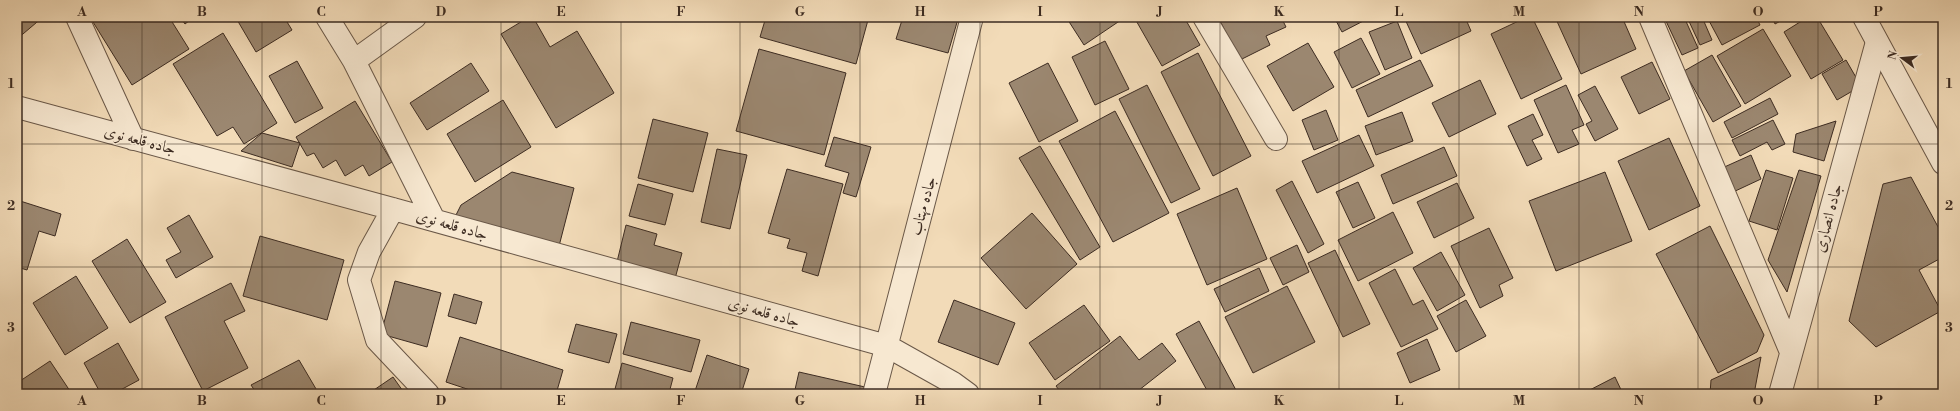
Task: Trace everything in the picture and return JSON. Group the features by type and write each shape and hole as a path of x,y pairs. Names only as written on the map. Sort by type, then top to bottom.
{"street":[{"path":"77,17 133,139"},
{"path":"327,17 354,61 434,220"},
{"path":"354,61 415,17"},
{"name":"جاده مهتاب","path":"874,394 972,17"},
{"path":"1204,17 1276,139"},
{"path":"1650,17 1791,352"},
{"path":"1864,17 1876,42 1943,163"},
{"name":"جاده انصاری","path":"1780,394 1876,42"},
{"name":"جاده قلعه نوی","path":"17,107 393,208 887,346 953,383 968,394"},
{"path":"393,208 368,252 359,280 377,340 428,394"}],"building":[{"path":"17,17 43,17 17,39"},
{"path":"101,17 169,17 189,49 132,85 93,22"},
{"path":"180,17 194,17 185,24"},
{"path":"284,17 292,30 256,52 236,18"},
{"path":"529,17 533,17 550,47 577,31 614,93 556,128 501,34"},
{"path":"766,17 858,17 868,20 856,64 760,37"},
{"path":"903,17 949,17 958,19 948,53 896,39"},
{"path":"1066,17 1119,17 1121,20 1084,45"},
{"path":"1134,17 1184,17 1200,45 1162,66"},
{"path":"1218,17 1281,17 1286,27 1266,36 1270,45 1240,60"},
{"path":"1334,17 1371,17 1342,32"},
{"path":"1404,17 1465,17 1471,31 1421,54"},
{"path":"1527,17 1532,17 1562,79 1521,99 1491,34"},
{"path":"1555,17 1622,17 1636,49 1581,74"},
{"path":"1668,17 1684,17 1698,48 1682,55 1665,19"},
{"path":"1687,17 1702,17 1712,40 1700,45"},
{"path":"1707,17 1756,17 1760,25 1722,45"},
{"path":"1772,17 1788,17 1775,24"},
{"path":"1808,17 1817,17 1843,60 1811,79 1784,32"},
{"path":"1397,21 1412,58 1385,70 1369,32"},
{"path":"1763,29 1791,76 1745,104 1717,56"},
{"path":"223,33 277,123 244,144 233,127 217,136 173,64"},
{"path":"1361,38 1380,74 1352,88 1334,52"},
{"path":"1105,41 1129,89 1095,105 1072,57"},
{"path":"1308,43 1334,87 1293,111 1267,66"},
{"path":"759,49 846,73 824,155 736,131"},
{"path":"1198,53 1251,156 1213,176 1161,72"},
{"path":"1712,55 1741,106 1713,122 1684,71"},
{"path":"1420,60 1433,86 1368,117 1356,90"},
{"path":"1846,60 1861,86 1837,100 1822,74"},
{"path":"297,61 323,108 295,123 269,76"},
{"path":"1652,62 1670,99 1639,114 1621,77"},
{"path":"471,63 489,91 427,130 410,103"},
{"path":"1048,63 1078,121 1039,142 1009,83"},
{"path":"1480,80 1496,114 1449,137 1432,103"},
{"path":"1147,85 1200,189 1171,203 1119,99"},
{"path":"1566,85 1584,125 1572,130 1579,144 1558,153 1534,100"},
{"path":"1595,86 1618,129 1595,141 1586,124 1592,121 1578,95"},
{"path":"1770,98 1778,114 1732,138 1724,122"},
{"path":"503,100 531,147 475,182 447,134"},
{"path":"355,101 392,162 369,176 363,165 345,176 336,160 323,168 314,153 307,156 296,137"},
{"path":"1326,110 1338,140 1314,150 1302,120"},
{"path":"1115,111 1169,213 1113,242 1059,141"},
{"path":"1402,112 1413,141 1376,155 1365,126"},
{"path":"1533,114 1543,135 1532,140 1542,159 1527,166 1508,126"},
{"path":"653,119 708,133 693,192 638,178"},
{"path":"1773,120 1785,144 1772,150 1767,142 1740,156 1732,140"},
{"path":"1836,121 1824,161 1793,152 1796,134"},
{"path":"262,133 300,143 292,167 241,151"},
{"path":"1359,135 1374,166 1317,193 1302,161"},
{"path":"834,137 871,147 856,197 843,193 849,173 825,166"},
{"path":"1669,138 1700,206 1649,230 1618,161"},
{"path":"1040,146 1100,247 1080,260 1019,158"},
{"path":"1444,147 1457,176 1393,204 1381,175"},
{"path":"717,149 747,155 730,229 701,222"},
{"path":"1751,155 1761,179 1731,193 1720,169"},
{"path":"787,169 843,184 818,276 802,271 807,253 787,248 790,239 768,233"},
{"path":"1766,170 1793,178 1777,230 1749,221"},
{"path":"1799,170 1821,176 1787,292 1768,260"},
{"path":"512,172 574,188 558,250 454,219 461,205"},
{"path":"1605,172 1632,241 1556,271 1529,201"},
{"path":"1911,177 1943,236 1943,257 1919,270 1941,311 1876,347 1849,321 1883,184"},
{"path":"1292,181 1324,244 1308,253 1276,190"},
{"path":"1358,182 1375,218 1353,228 1336,192"},
{"path":"1457,183 1474,218 1434,238 1417,202"},
{"path":"638,184 673,194 665,225 629,216"},
{"path":"1237,188 1267,259 1207,285 1177,214"},
{"path":"17,200 61,214 55,236 39,231 27,270 17,267"},
{"path":"1393,212 1413,253 1358,281 1338,240"},
{"path":"1032,213 1077,264 1026,309 981,258"},
{"path":"189,215 213,257 176,278 166,260 181,252 167,228"},
{"path":"626,225 657,234 654,245 682,253 673,286 615,270"},
{"path":"1710,226 1764,335 1757,352 1718,373 1656,254"},
{"path":"1489,228 1513,278 1499,285 1503,296 1480,308 1451,246"},
{"path":"260,236 344,260 327,320 243,296"},
{"path":"127,239 166,302 130,323 92,261"},
{"path":"1297,245 1309,272 1283,285 1270,258"},
{"path":"1335,250 1370,324 1343,337 1308,263"},
{"path":"1441,252 1465,295 1437,311 1413,268"},
{"path":"1259,268 1269,291 1225,312 1214,289"},
{"path":"1395,269 1413,305 1423,300 1438,329 1401,347 1369,283"},
{"path":"76,276 108,328 65,355 33,303"},
{"path":"395,281 441,293 427,347 381,334"},
{"path":"231,283 245,311 224,321 248,368 203,391 165,317"},
{"path":"1287,286 1315,342 1253,373 1225,317"},
{"path":"454,294 482,302 476,324 448,316"},
{"path":"954,300 1015,323 998,365 938,342"},
{"path":"1466,300 1486,336 1456,352 1437,316"},
{"path":"1084,305 1110,341 1055,380 1029,343"},
{"path":"1199,321 1237,392 1232,394 1209,394 1176,334"},
{"path":"631,322 700,340 691,372 623,354"},
{"path":"576,324 617,334 609,363 568,352"},
{"path":"1120,336 1139,360 1162,343 1176,361 1134,394 1062,394 1056,386"},
{"path":"460,337 563,370 556,394 482,394 446,382"},
{"path":"1427,339 1440,370 1410,383 1397,353"},
{"path":"118,343 139,380 113,394 101,394 84,363"},
{"path":"707,355 749,369 741,394 694,394"},
{"path":"1761,357 1754,394 1710,394 1711,380"},
{"path":"299,360 319,394 257,394 251,385"},
{"path":"50,361 72,394 17,394 17,383"},
{"path":"622,363 673,378 669,393 674,394 632,394 615,389"},
{"path":"799,372 865,387 863,394 794,394"},
{"path":"393,377 405,394 368,394"},
{"path":"1615,377 1623,394 1582,394"}]}
